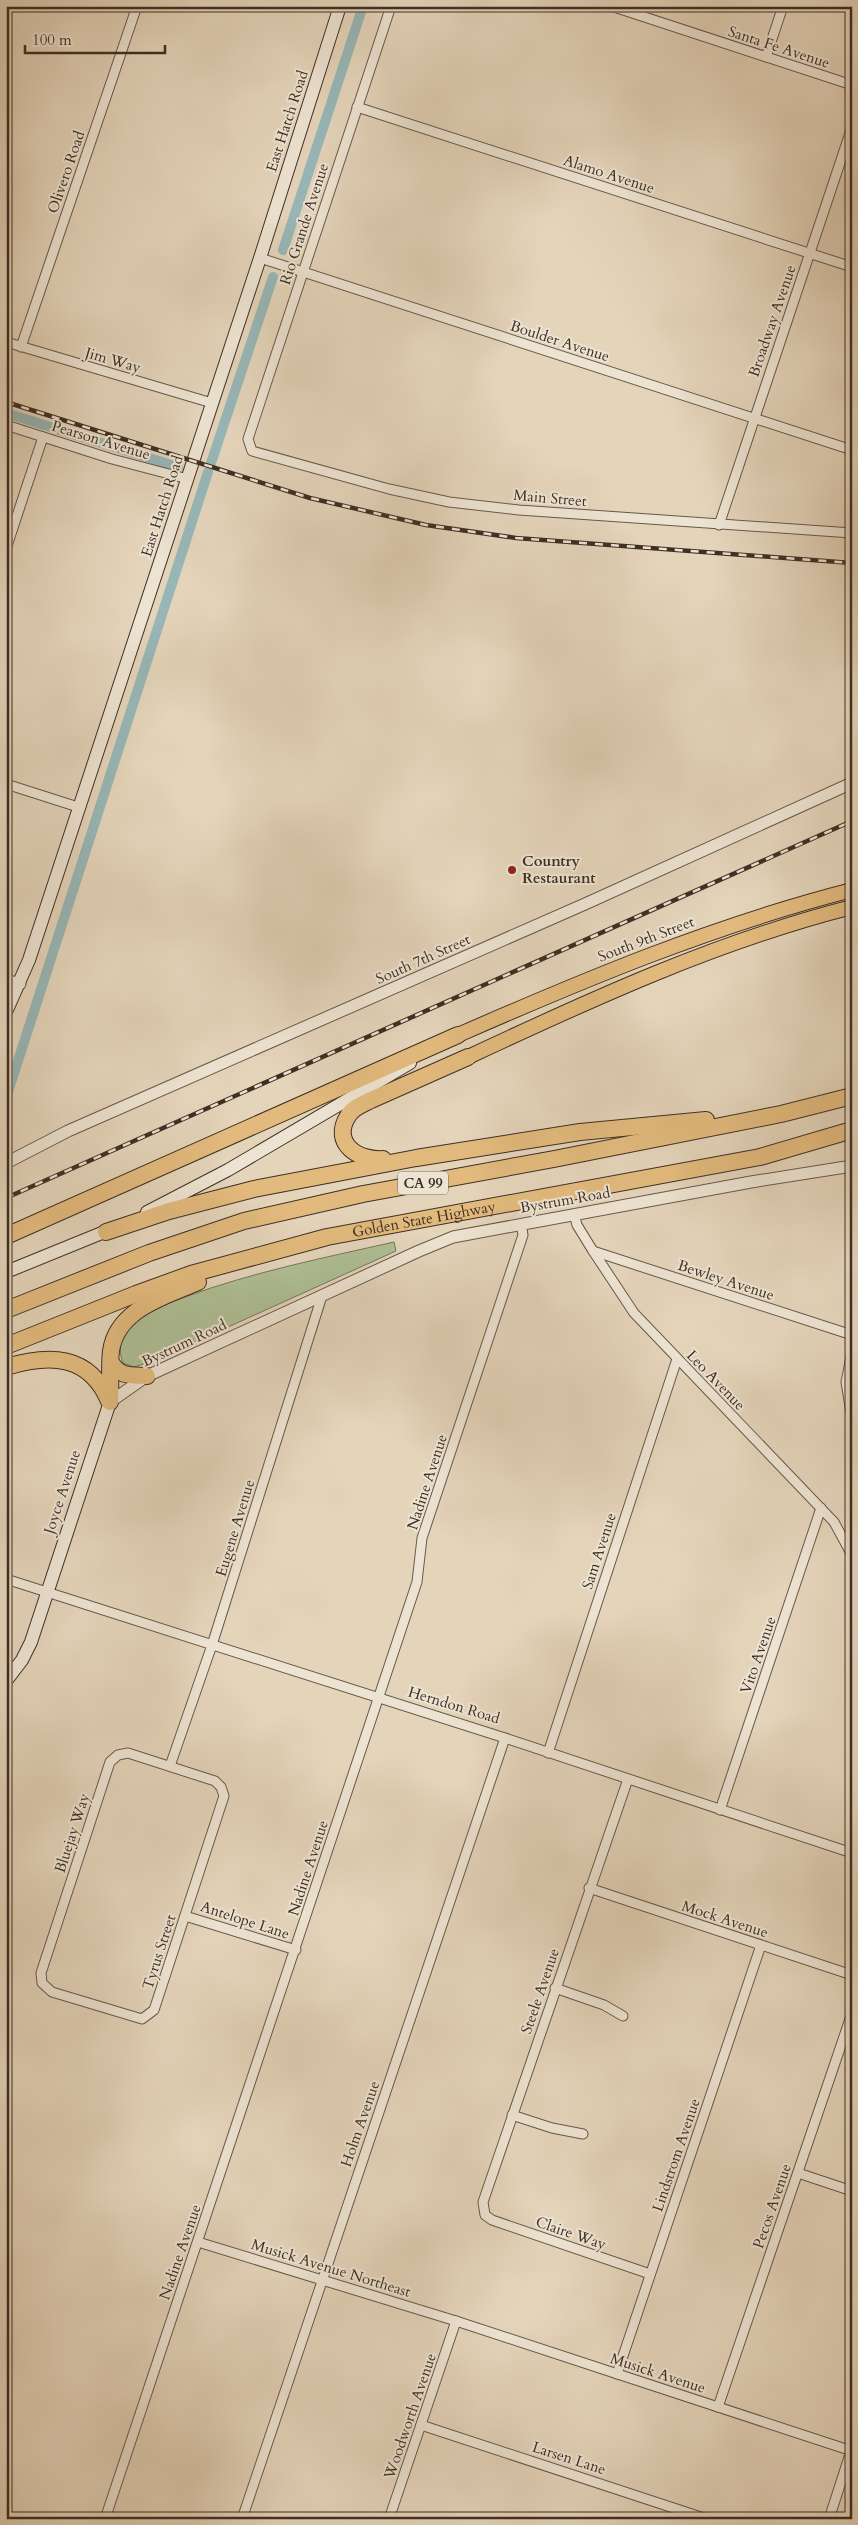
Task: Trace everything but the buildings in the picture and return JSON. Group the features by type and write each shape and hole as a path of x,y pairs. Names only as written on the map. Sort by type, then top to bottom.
{"highway":[{"path":"6,1236 458,1035"},
{"path":"416,1158 378,1160 355,1154 345,1140 343,1128 348,1115 371,1100 468,1057"},
{"name":"CA 99","path":"6,1310 149,1253 244,1221 363,1194 554,1160 781,1114 852,1096"},
{"path":"106,1232 169,1210 227,1196 416,1158 580,1132 781,1114"},
{"name":"Golden State Highway","path":"6,1346 191,1274 273,1250 327,1237 760,1157 852,1130"},
{"path":"760,1157 804,1151 852,1141"},
{"path":"110,1402 111,1353 116,1334 129,1316 136,1310 273,1250"},
{"path":"6,1367 47,1358 67,1362 91,1373 102,1384 110,1402"},
{"path":"112,1364 117,1371 123,1374 147,1376"}],"main road":[{"name":"East Hatch Road","path":"6,1012 20,984 188,479 340,6"},
{"name":"South 9th Street","path":"458,1035 649,955 776,911 852,890"},
{"path":"468,1057 661,971 781,927 852,907"},
{"path":"776,911 781,927"},
{"path":"6,1272 106,1232 228,1170 458,1035"},
{"name":"Joyce Avenue","path":"46,1593 110,1402"},
{"path":"6,1681 26,1654 46,1593"}],"street":[{"name":"Olivero Road","path":"20,347 137,6"},
{"name":"Rio Grande Avenue","path":"252,452 248,439 391,6"},
{"name":"Santa Fe Avenue","path":"611,6 636,10 766,57 852,85"},
{"path":"766,57 783,6"},
{"name":"Alamo Avenue","path":"357,107 852,267"},
{"name":"Broadway Avenue","path":"719,525 852,127"},
{"name":"Boulder Avenue","path":"260,258 852,450"},
{"name":"Jim Way","path":"6,342 212,403"},
{"name":"Pearson Avenue","path":"6,426 112,459 188,479"},
{"path":"6,549 43,437"},
{"name":"Main Street","path":"252,452 389,489 449,502 519,510 852,533"},
{"name":"South 7th Street","path":"6,1163 68,1131 586,904 852,783"},
{"path":"6,784 78,807"},
{"path":"6,980 20,984"},
{"name":"Bystrum Road","path":"110,1402 147,1376 436,1244 474,1232 852,1166"},
{"name":"Leo Avenue","path":"574,1214 577,1225 634,1314 834,1522 852,1555"},
{"name":"Nadine Avenue","path":"105,2519 417,1582 422,1538 523,1235 521,1224"},
{"name":"Bewley Avenue","path":"593,1251 852,1335"},
{"name":"Eugene Avenue","path":"170,1766 212,1645 322,1296"},
{"path":"852,1352 846,1382 847,1399 852,1419"},
{"name":"Sam Avenue","path":"548,1753 677,1359"},
{"name":"Vito Avenue","path":"720,1810 821,1508"},
{"name":"Herndon Road","path":"6,1579 505,1738 852,1852"},
{"name":"Holm Avenue","path":"242,2519 505,1738"},
{"name":"Bluejay Way","path":"42,1983 41,1973 110,1762 118,1754 128,1753 170,1766"},
{"name":"Tyrus Street","path":"42,1983 52,1992 136,2019 147,2017 154,2010 223,1801 221,1787 215,1781 170,1766"},
{"name":"Steele Avenue","path":"485,2213 483,2202 589,1888 628,1779"},
{"name":"Mock Avenue","path":"589,1888 852,1975"},
{"name":"Antelope Lane","path":"185,1916 296,1950"},
{"name":"Lindstrom Avenue","path":"617,2374 761,1945"},
{"path":"555,1988 604,2005 623,2016"},
{"name":"Pecos Avenue","path":"718,2407 852,2014"},
{"path":"512,2115 552,2128 583,2134"},
{"path":"798,2173 852,2191"},
{"name":"Claire Way","path":"485,2213 492,2220 650,2274"},
{"name":"Musick Avenue Northeast","path":"198,2242 456,2321"},
{"name":"Musick Avenue","path":"456,2321 851,2451"},
{"name":"Woodworth Avenue","path":"390,2519 456,2321"},
{"name":"Larsen Lane","path":"421,2424 707,2519"},
{"path":"829,2519 851,2451"}],"green space":[{"path":"394,1242 396,1251 153,1361 134,1367 123,1363 120,1349 128,1327 140,1317 170,1302 262,1273"}],"waterway":[{"path":"283,250 363,6"},
{"path":"211,463 273,277"},
{"path":"6,413 178,467"},
{"path":"6,1098 208,472"}],"railway":[{"path":"6,402 310,498 426,525 516,538 852,563"},
{"path":"6,1198 852,821"}],"place":[{"name":"Country Restaurant","path":"512,870"}]}
